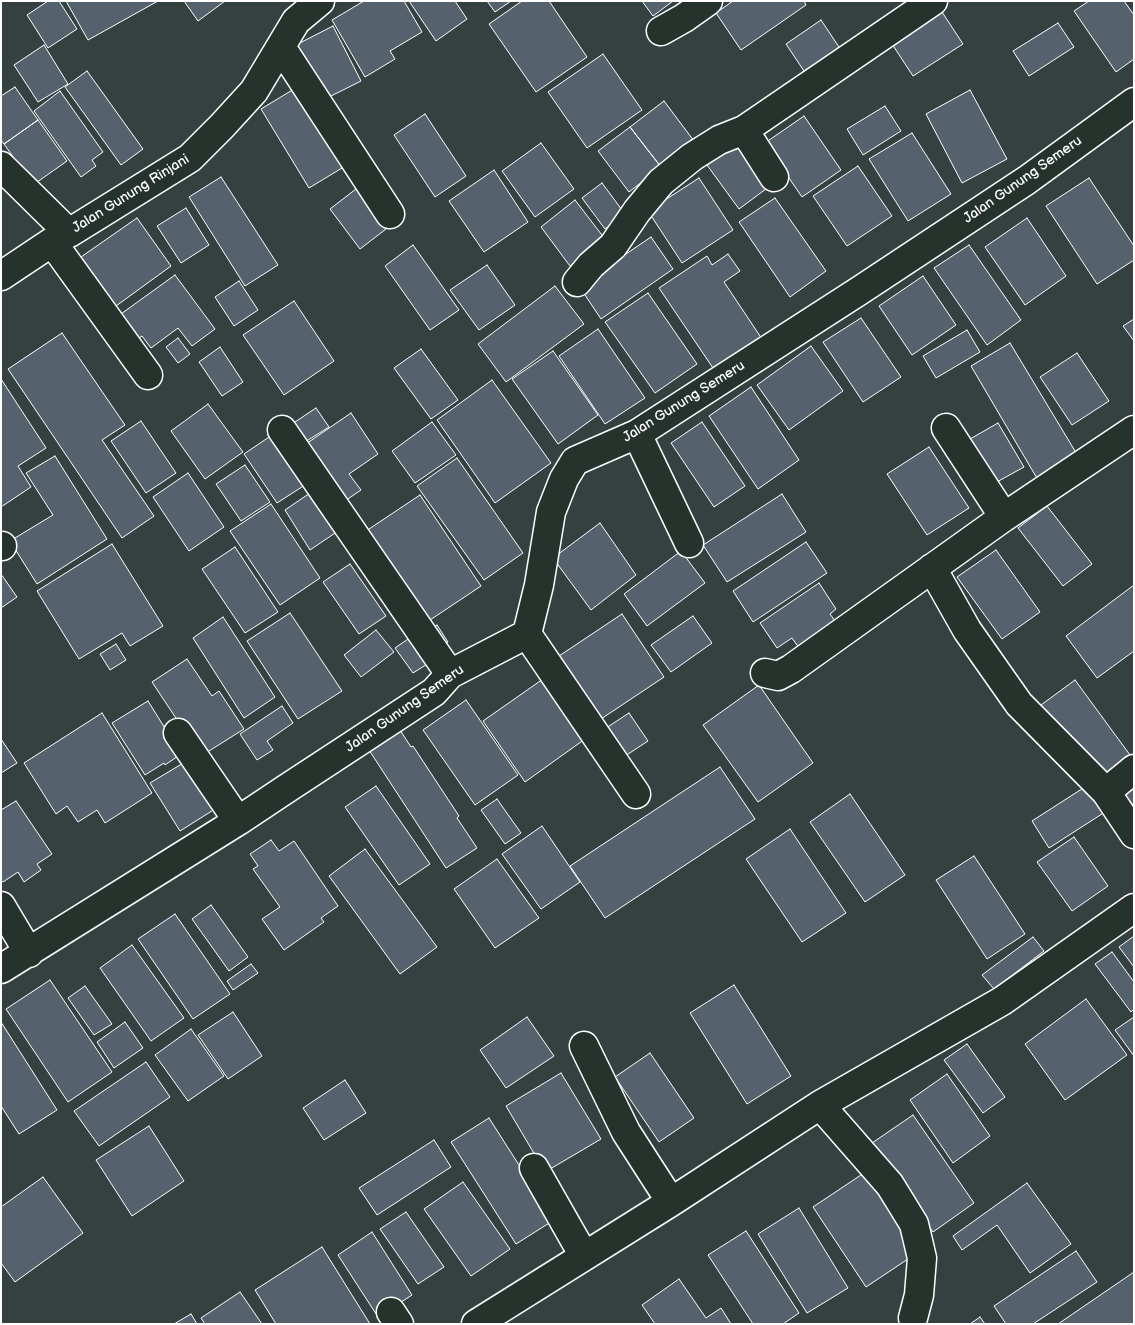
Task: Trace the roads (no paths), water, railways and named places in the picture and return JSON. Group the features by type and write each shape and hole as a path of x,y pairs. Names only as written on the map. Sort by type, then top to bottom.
{"street":[{"name":"Jalan Gunung Rinjani","path":"1,276 190,158 254,91 296,21 320,1"},
{"path":"661,30 684,18 708,1"},
{"path":"577,282 613,246 637,211 661,182 692,157 719,140 744,130 932,1"},
{"path":"281,47 390,214"},
{"name":"Jalan Gunung Semeru","path":"1,969 238,821 434,692 450,674 527,634 539,585 551,512 564,479 575,461 637,434 1027,180 1134,102"},
{"path":"744,130 774,177"},
{"path":"1,166 61,237 148,375"},
{"path":"946,428 1004,517"},
{"path":"282,430 450,674"},
{"path":"765,673 778,676 791,669 1004,517 1134,430"},
{"path":"637,434 689,543"},
{"path":"932,568 967,630 1019,704 1106,792 1134,834"},
{"path":"527,634 636,794"},
{"path":"178,733 238,821"},
{"path":"1106,792 1134,770"},
{"path":"1,906 29,953"},
{"path":"476,1324 671,1202 820,1105 1002,1001 1134,908"},
{"path":"584,1046 626,1132 671,1202"},
{"path":"820,1105 890,1185 914,1224 922,1258 919,1295 913,1318"},
{"path":"534,1168 584,1256"}]}
